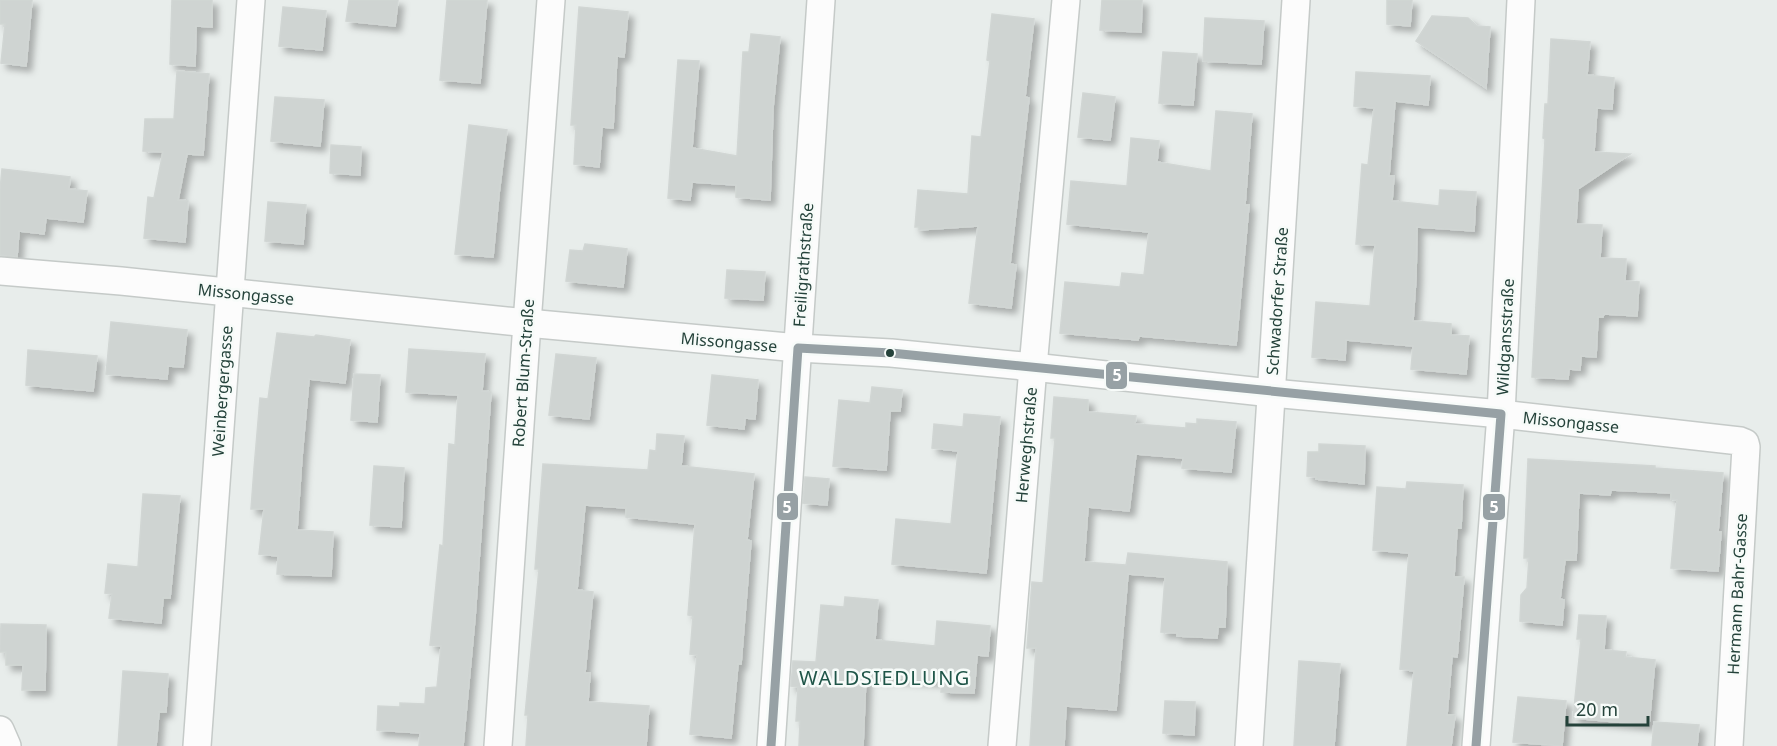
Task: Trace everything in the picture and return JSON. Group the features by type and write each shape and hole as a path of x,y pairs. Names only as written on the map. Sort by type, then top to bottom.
{"street":[{"name":"Weinbergergasse","path":"197,746 251,0"},
{"name":"Robert Blum-Straße","path":"498,746 526,323 551,0"},
{"name":"Freiligrathstraße","path":"771,746 821,0"},
{"name":"Herweghstraße","path":"1002,746 1066,0"},
{"name":"Schwadorfer Straße","path":"1249,746 1296,0"},
{"name":"Wildgansstraße","path":"1476,746 1501,414 1521,0"},
{"name":"Missongasse","path":"0,271 121,281 526,323 798,348 891,353 1272,393 1501,414 1745,443"},
{"name":"Hermann Bahr-Gasse","path":"1729,746 1745,443"},
{"path":"0,730 7,746"}],"building":[{"path":"0,0 32,0 26,66 1,63 5,24 0,24"},
{"path":"172,0 212,0 212,27 196,26 195,66 170,64"},
{"path":"349,0 398,0 395,26 346,21"},
{"path":"447,0 487,0 480,83 440,80"},
{"path":"1102,0 1142,0 1141,32 1100,30"},
{"path":"1387,0 1412,0 1410,26 1387,24"},
{"path":"283,7 326,11 322,50 279,46"},
{"path":"579,7 628,12 624,57 617,56 613,128 602,127 599,167 574,164 576,125 571,125"},
{"path":"992,14 1034,19 1025,97 1029,98 1010,264 1016,265 1011,308 969,303 978,226 919,230 919,227 915,227 918,190 968,194 972,136 981,137 990,61 987,60"},
{"path":"1432,16 1468,18 1477,26 1490,27 1486,88 1416,41"},
{"path":"1205,18 1264,21 1261,64 1203,61"},
{"path":"751,34 780,37 773,108 770,200 736,197 736,185 692,182 690,200 668,198 678,60 699,61 692,148 737,156 743,52 749,52"},
{"path":"1551,39 1590,42 1587,75 1614,78 1612,109 1597,108 1594,152 1630,154 1578,189 1576,224 1602,225 1600,258 1626,259 1625,281 1639,282 1637,316 1604,314 1603,317 1598,317 1596,357 1581,356 1580,370 1569,369 1568,379 1532,377 1545,139 1543,138 1545,104 1548,104"},
{"path":"1163,52 1197,54 1193,105 1159,103"},
{"path":"177,71 209,74 203,155 187,154 178,200 188,201 185,242 144,238 148,197 154,198 163,152 143,151 145,119 174,119"},
{"path":"1356,72 1430,76 1428,105 1395,101 1389,176 1394,176 1392,201 1439,206 1440,190 1476,192 1474,231 1417,227 1413,321 1451,324 1451,335 1469,336 1466,374 1411,369 1413,346 1346,340 1345,360 1312,357 1316,302 1370,306 1375,245 1356,244 1362,164 1368,165 1374,108 1354,106"},
{"path":"1083,93 1115,97 1110,140 1078,137"},
{"path":"275,97 324,100 320,146 271,141"},
{"path":"1216,111 1252,114 1245,205 1249,205 1236,345 1139,336 1138,340 1060,333 1065,282 1120,287 1122,273 1144,275 1149,232 1067,224 1071,181 1127,186 1131,138 1159,141 1157,162 1211,171"},
{"path":"469,125 507,130 493,257 455,254"},
{"path":"331,145 361,147 360,175 330,173"},
{"path":"2,169 70,177 69,189 87,191 83,222 46,218 44,234 19,231 17,257 0,255"},
{"path":"268,202 306,205 303,244 265,241"},
{"path":"585,244 627,249 623,287 566,281 570,250 583,251"},
{"path":"727,270 765,272 763,300 725,298"},
{"path":"111,322 187,330 183,367 168,366 167,379 106,374"},
{"path":"277,333 350,340 345,383 309,379 302,457 297,530 333,532 331,576 277,574 278,556 259,554 264,509 251,509 254,469 260,398 268,399"},
{"path":"409,349 485,354 482,391 491,392 475,618 463,746 419,746 420,733 377,730 378,706 400,707 400,703 425,704 426,688 437,687 441,646 430,645 440,545 443,546 449,444 455,445 458,395 406,392"},
{"path":"28,350 97,356 93,391 26,385"},
{"path":"556,354 596,358 589,419 549,415"},
{"path":"354,374 380,375 377,422 351,420"},
{"path":"712,375 758,380 755,419 745,418 744,429 707,425"},
{"path":"872,387 902,390 900,411 890,411 886,470 833,466 839,400 870,403"},
{"path":"1054,397 1088,400 1088,412 1136,416 1135,424 1186,428 1186,423 1197,424 1197,419 1236,422 1231,472 1182,468 1183,458 1136,454 1129,511 1088,507 1084,562 1126,565 1128,553 1227,562 1225,627 1218,627 1217,638 1177,636 1177,633 1161,632 1165,577 1128,574 1116,710 1066,706 1064,746 1030,746 1036,648 1027,648 1032,582 1043,583 1055,438 1051,438"},
{"path":"964,414 1000,417 986,573 892,564 896,519 951,524 958,451 932,448 934,424 963,427"},
{"path":"657,434 684,436 681,466 754,474 747,540 751,541 741,664 738,664 731,738 690,734 697,655 690,654 693,616 688,615 695,524 626,517 626,508 585,505 577,590 593,592 585,673 590,673 588,702 649,706 646,746 526,746 528,715 525,715 539,569 535,569 543,464 648,470 650,450 656,451"},
{"path":"1319,444 1365,446 1364,484 1307,476 1308,452 1319,452"},
{"path":"1528,459 1655,466 1655,468 1723,473 1718,532 1721,532 1718,571 1671,568 1677,500 1671,499 1671,493 1611,490 1610,495 1579,493 1576,560 1565,560 1560,599 1564,600 1562,625 1520,621 1521,595 1527,588 1529,558 1524,558"},
{"path":"374,466 404,468 401,527 370,525"},
{"path":"805,477 829,479 827,505 803,503"},
{"path":"1407,482 1463,485 1461,528 1457,528 1454,577 1464,577 1457,657 1452,656 1447,715 1455,715 1451,746 1407,746 1414,671 1400,669 1409,553 1373,550 1377,487 1406,489"},
{"path":"143,494 180,496 170,598 163,598 161,623 109,618 112,594 105,593 108,564 138,567"},
{"path":"845,597 878,600 875,640 935,646 937,621 990,626 988,656 977,655 974,693 941,692 942,681 866,676 863,746 799,746 800,721 796,721 798,687 791,686 793,661 816,662 821,605 844,607"},
{"path":"1579,615 1606,616 1604,650 1626,652 1625,657 1655,660 1649,725 1573,718 1581,639 1577,639"},
{"path":"1,624 46,625 45,690 22,690 23,665 6,665 6,652 0,652"},
{"path":"1299,661 1340,664 1334,746 1294,746"},
{"path":"123,671 168,674 166,712 159,712 156,746 118,746"},
{"path":"1518,697 1566,701 1562,746 1513,742"},
{"path":"1165,701 1195,702 1194,735 1163,733"},
{"path":"1654,722 1699,725 1697,746 1652,746"}],"transit line":[{"name":"5","path":"771,746 798,348 891,353 1501,414 1476,746"}],"district":[{"name":"WALDSIEDLUNG","path":"885,677"}]}
